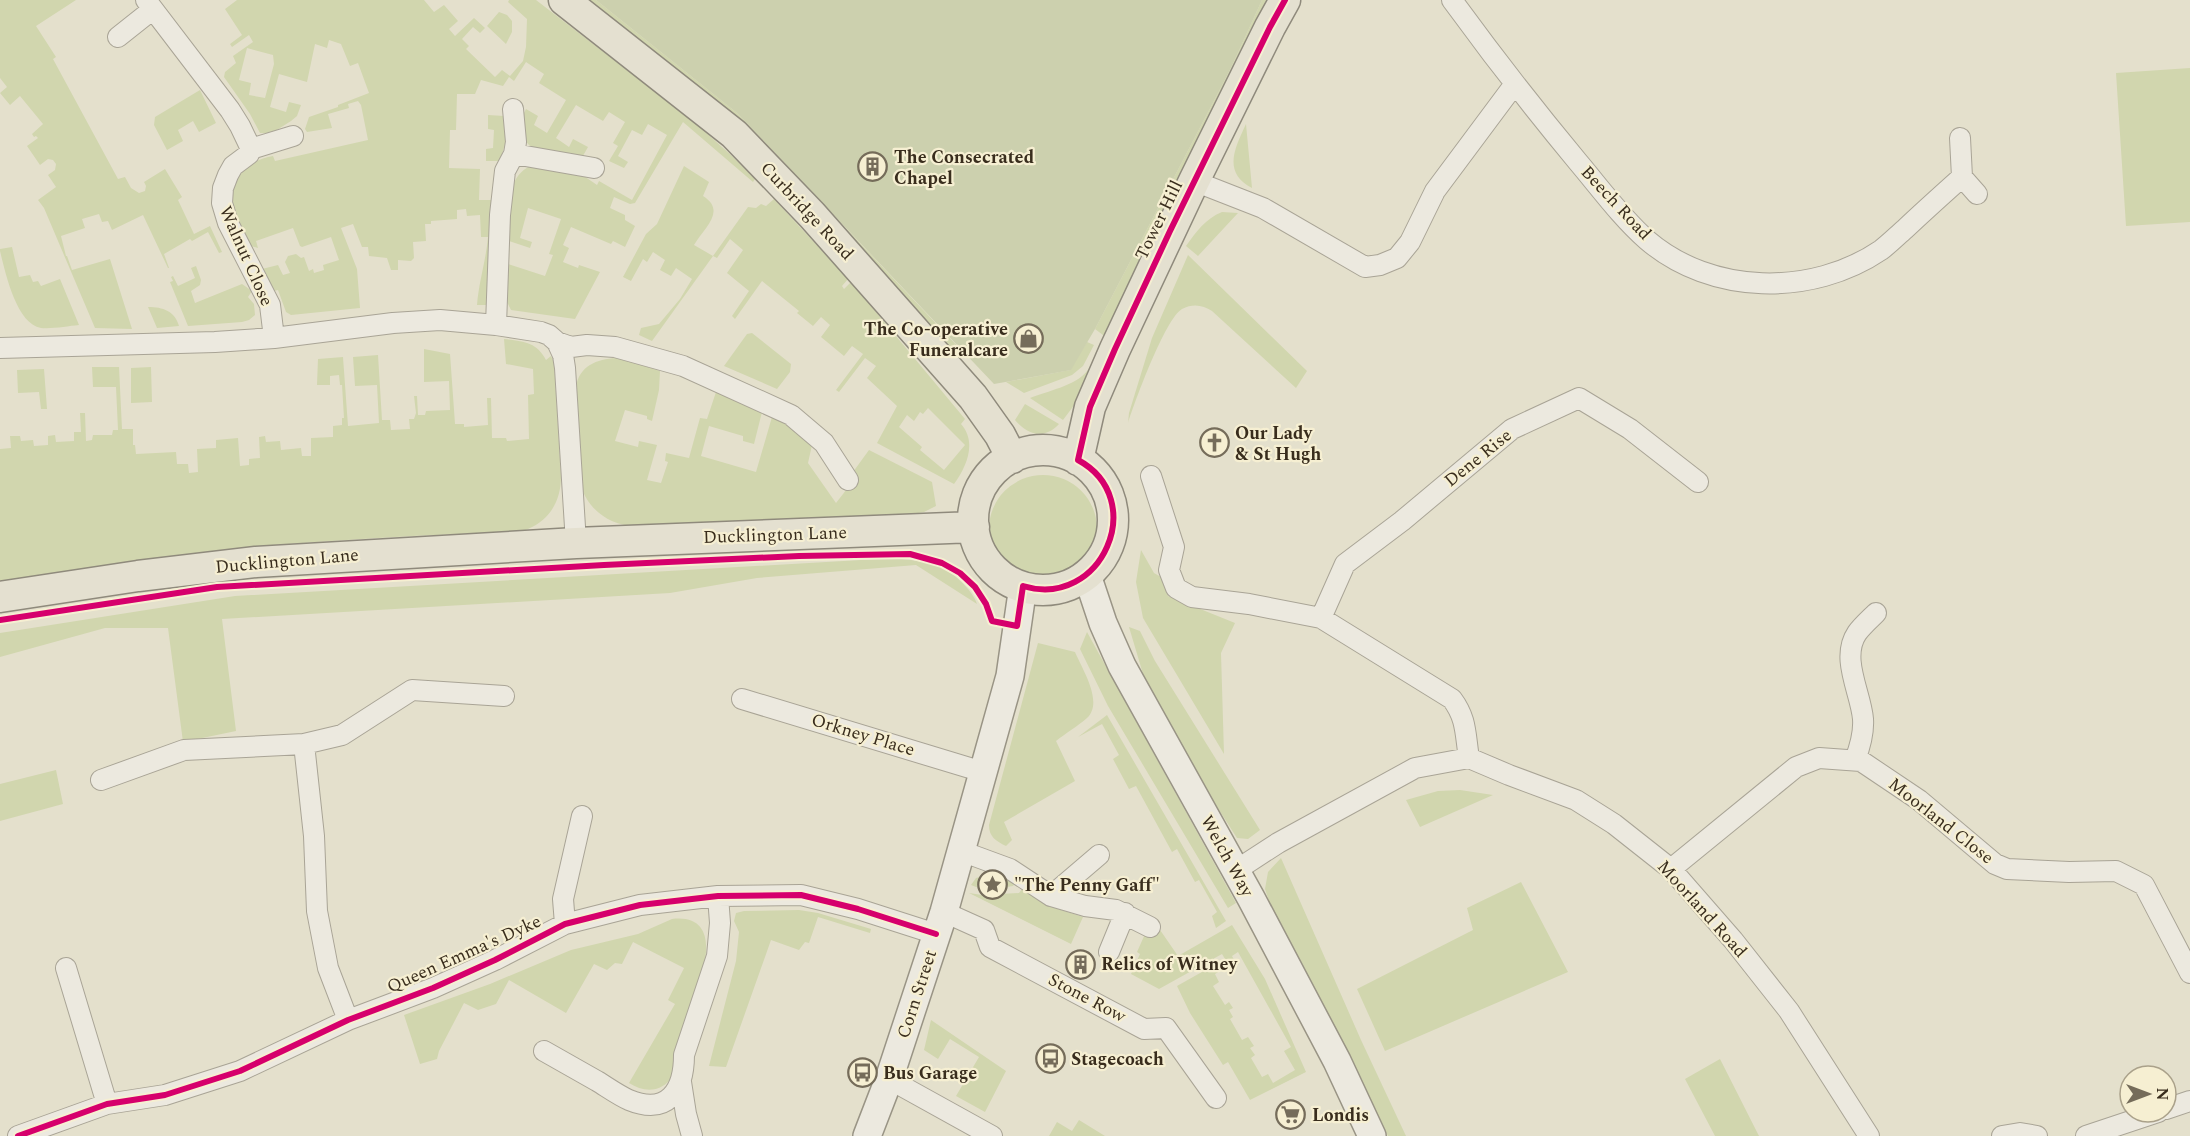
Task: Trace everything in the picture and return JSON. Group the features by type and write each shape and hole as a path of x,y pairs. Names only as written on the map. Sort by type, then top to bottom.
{"main road":[{"name":"Curbridge Road","path":"564,0 740,140 812,215 973,397 1000,435 1011,458"},
{"name":"Tower Hill","path":"1078,460 1090,407 1142,289 1269,27 1285,0"},
{"path":"1043,450 1067,453 1088,465 1104,484 1113,507 1113,529 1107,550 1095,568 1077,582 1056,590 1034,590 1013,584 995,571 982,554 974,527 974,508 982,485 998,467 1011,458 1019,454 1043,450"},
{"name":"Ducklington Lane","path":"0,597 138,576 256,562 576,543 974,527"}],"street":[{"name":"Beech Road","path":"1452,0 1514,85 1618,210 1648,240 1697,270 1750,283 1782,283 1812,279 1845,269 1881,250 1962,177"},
{"path":"118,37 149,5 230,110 251,149"},
{"path":"1194,181 1263,208 1365,267 1380,265 1397,258 1410,242 1435,191 1514,85"},
{"path":"496,325 500,215 505,171 514,154 516,142 513,109"},
{"name":"Walnut Close","path":"274,338 270,305 228,223 222,203 223,188 233,166 249,154 251,149 293,136"},
{"path":"1960,138 1962,177 1977,194"},
{"path":"514,154 594,168"},
{"path":"0,348 215,342 274,338 401,323 446,321 541,332 571,347 587,345 615,347 688,368 784,411 803,423 824,443 848,480"},
{"path":"557,342 563,355 565,368 576,543"},
{"name":"Dene Rise","path":"1321,618 1345,564 1402,521 1512,429 1579,398 1630,429 1698,482"},
{"path":"1151,476 1174,547 1169,570 1176,588 1192,597 1249,604 1321,618 1452,699 1461,711 1466,728 1469,758 1415,768 1278,843 1235,871"},
{"name":"Welch Way","path":"1087,575 1102,623 1122,666 1337,1061 1372,1136"},
{"name":"Corn Street","path":"867,1136 889,1079 940,923 961,850 1010,676 1023,586"},
{"path":"1855,760 1863,732 1863,720 1852,674 1851,657 1856,634 1876,612"},
{"path":"101,780 184,750 304,744 342,735 412,690 504,696"},
{"name":"Orkney Place","path":"742,699 983,772"},
{"path":"304,744 314,836 317,911 328,968 348,1020"},
{"name":"Moorland Road","path":"1469,758 1576,800 1614,824 1671,869 1733,940 1789,1011 1869,1136"},
{"name":"Moorland Close","path":"1671,869 1796,767 1819,758 1861,761 1919,800 1995,864 2007,869 2069,872 2116,871 2144,885 2190,973"},
{"name":"Queen Emma's Dyke","path":"565,924 563,898 582,816"},
{"path":"961,850 1010,869 1052,896 1085,906 1116,910 1150,927"},
{"path":"1052,896 1099,855"},
{"name":"Queen Emma's Dyke","path":"18,1136 107,1104 165,1095 240,1071 348,1020 433,988 495,960 565,924 640,905 718,896 777,894 811,896 940,923"},
{"path":"692,1136 681,1082 684,1055 717,956 720,923 718,896"},
{"path":"1108,952 1125,913"},
{"name":"Stone Row","path":"940,923 984,930 990,947 1144,1029 1166,1028 1216,1098"},
{"path":"66,968 107,1104"},
{"path":"544,1051 630,1100 638,1102 654,1104 669,1099 681,1082"},
{"path":"889,1079 992,1136"},
{"path":"2086,1136 2122,1124"},
{"path":"2002,1136 2020,1133 2037,1136"}],"green space":[{"path":"0,0 76,0 36,26 56,57 53,59 118,179 125,177 131,188 139,193 145,191 144,182 165,169 182,197 178,200 194,234 210,226 222,252 219,253 208,232 164,254 168,268 143,215 112,230 108,221 102,222 99,214 82,219 85,228 61,236 72,270 110,259 132,329 95,328 44,208 38,200 56,187 48,175 55,170 56,164 53,160 48,159 40,165 27,146 38,138 32,134 43,124 20,96 10,105 0,93 7,87 0,78"},
{"path":"237,0 424,0 434,12 444,5 458,21 449,29 455,36 474,18 485,28 480,33 473,27 462,39 469,46 466,49 495,77 502,70 510,76 523,61 526,47 527,19 508,2 509,0 536,0 693,121 755,179 753,182 683,122 635,203 630,204 614,197 610,208 625,215 625,220 635,226 625,247 613,241 611,244 571,227 563,245 569,248 563,262 578,268 579,265 600,272 575,319 511,310 506,300 508,264 545,276 553,255 549,254 561,219 528,208 520,238 532,242 530,248 509,241 510,199 515,180 521,172 530,166 581,174 597,185 599,181 632,200 667,135 648,124 642,135 632,130 618,156 628,162 624,168 609,161 618,146 613,143 625,122 609,112 603,121 576,105 556,138 569,147 573,139 588,147 580,161 532,148 524,139 521,119 526,109 538,116 534,125 547,133 566,100 539,83 544,74 526,62 514,81 509,77 503,86 481,80 475,94 457,94 456,130 450,130 449,168 480,169 479,200 493,200 488,305 477,305 488,237 481,237 480,215 467,216 466,209 457,210 457,219 431,221 431,224 425,224 426,241 413,242 414,258 411,261 398,260 398,270 391,270 387,258 369,256 368,247 362,247 353,224 341,228 357,269 360,308 291,315 286,312 278,290 274,291 262,269 278,265 283,275 290,273 285,262 288,256 296,254 301,258 304,257 309,271 313,269 314,273 324,270 323,265 339,260 331,237 302,247 293,228 256,241 258,248 251,246 234,207 235,184 244,170 265,158 273,156 275,161 368,140 361,105 358,101 348,104 349,108 328,114 332,128 307,132 305,129 309,117 369,93 358,63 350,66 341,44 329,40 327,48 315,44 307,82 279,74 270,107 286,112 289,102 301,105 297,116 272,133 260,133 250,114 224,77 225,72 236,63 233,56 253,42 249,35 232,47 230,44 242,35 225,9","holes":["247,48 273,55 274,64 265,98 249,95 251,83 239,80"]},
{"path":"585,0 596,0 737,113 962,351 958,356 890,283"},
{"path":"596,0 1262,0 1230,70 1095,329 1071,370 994,384 737,113"},
{"path":"1262,0 1271,0 1107,338 1095,329 1230,70"},
{"path":"499,12 507,15 512,21 512,32 506,44 487,26"},
{"path":"2190,68 2190,222 2126,226 2116,73"},
{"path":"200,90 216,123 199,132 193,121 178,130 183,141 167,150 154,125 155,117"},
{"path":"488,115 504,116 507,137 500,161 486,161 486,149 493,148 494,130 488,129"},
{"path":"1246,124 1252,188 1237,175 1234,167 1235,151"},
{"path":"684,166 709,182 703,196 710,202 713,214 708,226 694,245 713,256 652,341 639,335 641,328 659,324 680,299 692,279 676,268 671,276 660,270 665,260 653,252 647,262 643,259 631,281 623,277 646,234 657,224"},
{"path":"774,199 848,279 842,286 844,289 851,282 965,419 961,424 968,438 968,454 963,470 954,484 877,443 897,406 867,378 876,366 865,358 839,392 836,390 863,354 852,346 844,356 821,337 830,325 821,317 813,326 797,313 799,311 762,281 735,319 732,316 749,291 727,273 743,250 730,239 717,258 713,256 748,207 756,208 761,204 766,206","holes":["928,408 965,445 944,470 920,450 922,447 899,427 907,415 914,421 920,412 923,414"]},
{"path":"1222,212 1238,213 1198,256 1186,246 1206,222"},
{"path":"12,247 19,277 30,275 33,282 38,281 41,286 60,279 79,325 41,328 32,324 25,317 13,295 0,251 0,249"},
{"path":"1188,255 1307,371 1296,388 1212,311 1201,306 1190,306 1182,309 1167,328 1151,362 1128,423 1152,338"},
{"path":"196,266 201,280 200,285 191,291 195,303 242,284 252,291 248,297 254,304 255,315 242,322 188,326 170,282 173,281 171,277 173,276 178,286 195,278 191,268"},
{"path":"148,307 168,311 175,317 179,326 157,328"},
{"path":"752,333 791,364 790,372 777,389 724,366 747,334"},
{"path":"504,339 534,346 546,360 551,356 554,362 561,485 557,501 549,514 528,529 504,534 417,536 252,547 143,560 0,582 0,449 11,448 10,436 20,436 21,441 33,440 34,446 48,445 48,436 55,435 56,442 74,441 74,432 81,432 80,413 85,413 86,441 92,440 93,435 112,435 113,430 118,430 116,387 93,387 92,367 119,367 122,429 133,429 133,445 135,445 136,454 176,452 177,464 188,464 189,473 198,472 197,449 216,448 216,440 238,438 240,466 249,465 249,459 260,458 259,437 265,436 266,442 280,441 281,450 301,448 302,456 311,456 311,438 333,437 333,426 342,425 342,418 344,418 342,385 340,385 339,375 330,376 330,385 317,385 318,359 343,357 348,426 379,423 377,385 355,386 353,357 378,355 382,420 390,420 391,430 410,429 409,419 414,419 416,413 414,396 417,396 418,415 425,415 426,411 450,410 449,381 424,382 424,349 450,354 455,424 464,424 464,427 488,425 487,398 491,398 492,438 506,438 507,441 529,439 528,395 534,394 533,369 506,364"},
{"path":"1087,342 1094,345 1083,366 1072,375 1024,393 1006,382 1070,370"},
{"path":"1099,348 1103,350 1081,396 1063,420 1030,398 1069,384 1083,376"},
{"path":"616,358 660,371 659,390 652,421 647,419 647,416 625,410 615,441 638,447 639,441 657,445 647,480 661,483 668,462 665,461 666,453 689,458 700,418 707,419 716,392 762,412 754,444 743,441 743,436 709,426 701,456 756,472 772,417 801,432 812,445 808,463 836,503 857,476 853,472 869,450 932,482 936,506 924,512 908,515 635,526 609,520 589,502 581,486 576,387 581,374 590,365"},
{"path":"151,367 152,402 131,403 131,368"},
{"path":"44,369 47,409 41,409 39,392 18,393 17,370"},
{"path":"1025,404 1059,424 1042,434 1025,429 1015,420"},
{"path":"1043,475 1064,479 1081,491 1093,508 1097,529 1093,550 1081,567 1064,579 1043,583 1022,579 1005,567 993,550 989,529 993,508 1005,491 1022,479"},
{"path":"1141,550 1154,573 1161,577 1168,596 1235,623 1221,653 1224,754 1143,618 1136,582"},
{"path":"895,558 943,568 966,587 977,604 916,565 757,578 670,593 222,619 236,731 183,742 168,628 105,628 0,657 0,633 235,596"},
{"path":"1129,627 1140,631 1155,661 1260,830 1248,839 1237,838 1162,721 1146,684"},
{"path":"1087,632 1236,903 1228,908 1108,706 1080,649"},
{"path":"1038,643 1075,652 1093,695 1092,711 1087,718 1056,741 1075,781 1004,822 1012,840 1006,846 994,838 990,833 989,825"},
{"path":"1107,715 1226,921 1216,928 1212,916 1217,912 1199,880 1195,882 1177,849 1172,852 1136,786 1129,789 1113,759 1119,755 1102,724 1078,737"},
{"path":"56,770 63,804 0,821 0,784"},
{"path":"1460,790 1493,795 1420,827 1406,800 1438,791"},
{"path":"1281,858 1406,1136 1388,1136 1348,1054 1275,919 1265,889 1268,872"},
{"path":"987,867 1016,882 1013,886 992,889 971,885 976,878 983,876"},
{"path":"1521,882 1568,972 1385,1051 1357,989 1473,930 1467,908"},
{"path":"1023,888 1058,909 1083,917 1071,944 969,893 982,895 1019,893"},
{"path":"799,910 818,913 871,929 870,933 818,917 809,943 805,942 799,950 771,940 726,1067 709,1066 736,961 739,932 734,921 736,913"},
{"path":"672,919 692,921 698,925 705,938 706,955 670,1080 660,1087 650,1090 629,1083 675,1004 668,1000 684,968 633,942 622,964 615,963 607,970 594,964 566,1013 509,980 496,1004 478,1010 464,1003 437,1059 420,1064 404,1015 490,984 571,950 638,934"},
{"path":"1232,925 1265,979 1306,1072 1250,1100 1228,1062 1223,1065 1190,1013 1177,986 1225,959 1222,954 1159,989 1131,974 1140,954 1137,952 1145,934 1151,938 1158,927 1178,956","holes":["1238,952 1291,1047 1284,1051 1295,1070 1273,1083 1268,1074 1262,1077 1251,1058 1255,1055 1250,1048 1254,1046 1248,1037 1242,1040 1230,1019 1233,1017 1229,1010 1233,1008 1229,1002 1225,1005 1213,986 1219,982 1215,974 1235,962 1232,956"]},
{"path":"931,1020 1006,1071 985,1112 956,1096 979,1057 950,1039 938,1059 924,1050"},
{"path":"1720,1059 1759,1136 1715,1136 1685,1079"},
{"path":"1079,1120 1105,1136 1049,1136 1057,1122 1072,1131"}],"cycle path":[{"path":"0,620 217,587 604,565 799,556 910,554 942,563 960,573 975,587 986,604 992,621 1017,626 1023,586 1051,589 1075,582 1094,567 1107,547 1113,523 1111,500 1100,478 1078,460 1090,407 1170,231 1285,0"},
{"path":"18,1136 107,1104 165,1095 240,1071 348,1020 433,988 495,960 565,924 640,905 718,896 801,895 858,909 936,934"}],"place":[{"name":"The Consecrated Chapel","path":"873,167"},
{"name":"The Co-operative Funeralcare","path":"1029,339"},
{"name":"Our Lady & St Hugh","path":"1214,443"},
{"name":"\"The Penny Gaff\"","path":"993,885"},
{"name":"Relics of Witney","path":"1080,964"},
{"name":"Stagecoach","path":"1050,1059"},
{"name":"Bus Garage","path":"862,1073"},
{"name":"Londis","path":"1291,1115"}]}
